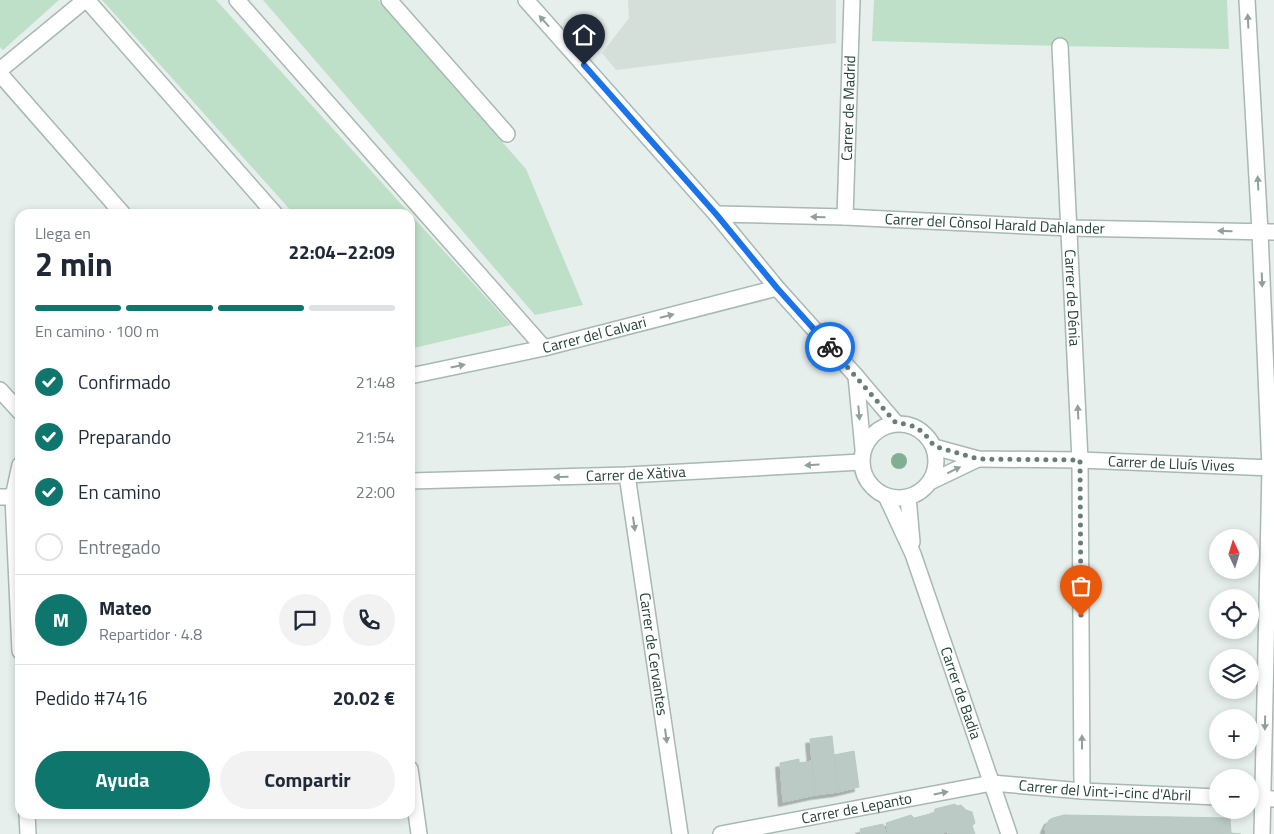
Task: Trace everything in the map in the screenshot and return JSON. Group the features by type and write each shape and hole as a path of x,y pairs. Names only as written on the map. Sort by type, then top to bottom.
{"street":[{"path":"0,70 86,0 271,209"},
{"path":"237,0 544,348"},
{"path":"389,0 507,134"},
{"path":"526,0 716,214 777,288 896,423"},
{"name":"Carrer de Madrid","path":"845,217 852,0"},
{"path":"1247,0 1267,232 1272,468 1262,834"},
{"name":"Carrer de Dénia","path":"1060,46 1080,460 1082,791"},
{"path":"0,74 119,209"},
{"name":"Carrer del Cònsol Harald Dahlander","path":"716,214 845,217 1069,228 1267,232"},
{"name":"Carrer del Calvari","path":"415,372 544,348 777,288"},
{"path":"856,376 863,473 868,483 876,491 897,499 908,497 924,489 935,471 934,446 919,429 907,424 896,423 875,431 868,440 862,456"},
{"path":"0,390 15,406"},
{"name":"Carrer de Lluís Vives","path":"934,446 978,459 1080,460 1272,468"},
{"name":"Carrer de Xàtiva","path":"415,480 627,475 862,456"},
{"name":"Carrer de Lluís Vives","path":"930,482 978,459"},
{"name":"Carrer de Cervantes","path":"627,475 680,834"},
{"path":"15,483 11,497 15,565"},
{"name":"Carrer de Badia","path":"886,496 913,554 1009,834"},
{"name":"Carrer de Badia","path":"908,497 913,554"},
{"name":"Carrer del Vint-i-cinc d'Abril","path":"992,784 1082,791 1209,797"},
{"name":"Carrer de Lepanto","path":"721,834 992,784"},
{"path":"415,805 419,834"},
{"path":"27,819 28,834"}],"shaded area":[{"path":"628,0 836,0 836,43 616,70 602,53 629,18"}],"green space":[{"path":"0,0 59,0 3,50 0,47"},
{"path":"102,0 216,0 406,209 290,209"},
{"path":"263,0 378,0 526,169 583,305 535,315"},
{"path":"874,0 1227,0 1229,49 872,41"},
{"path":"415,219 511,325 415,348"}],"building":[{"path":"832,736 838,792 815,795 810,739"},
{"path":"854,751 859,787 838,792 834,755"},
{"path":"799,759 799,763 812,761 815,795 783,802 780,763"},
{"path":"955,804 957,806 961,805 966,810 972,812 975,823 972,826 975,834 948,834 948,831 940,834 888,834 886,823 911,815 914,818 934,813 935,809"},
{"path":"1064,815 1230,819 1231,833 1241,834 1046,834 1045,828 1049,820"},
{"path":"883,824 886,834 861,834 860,829"}],"way so far":[{"path":"830,347 896,423 907,424 919,429 934,446 978,459 1080,460 1081,616"}],"route":[{"path":"584,65 716,214 777,288 830,347"}]}
